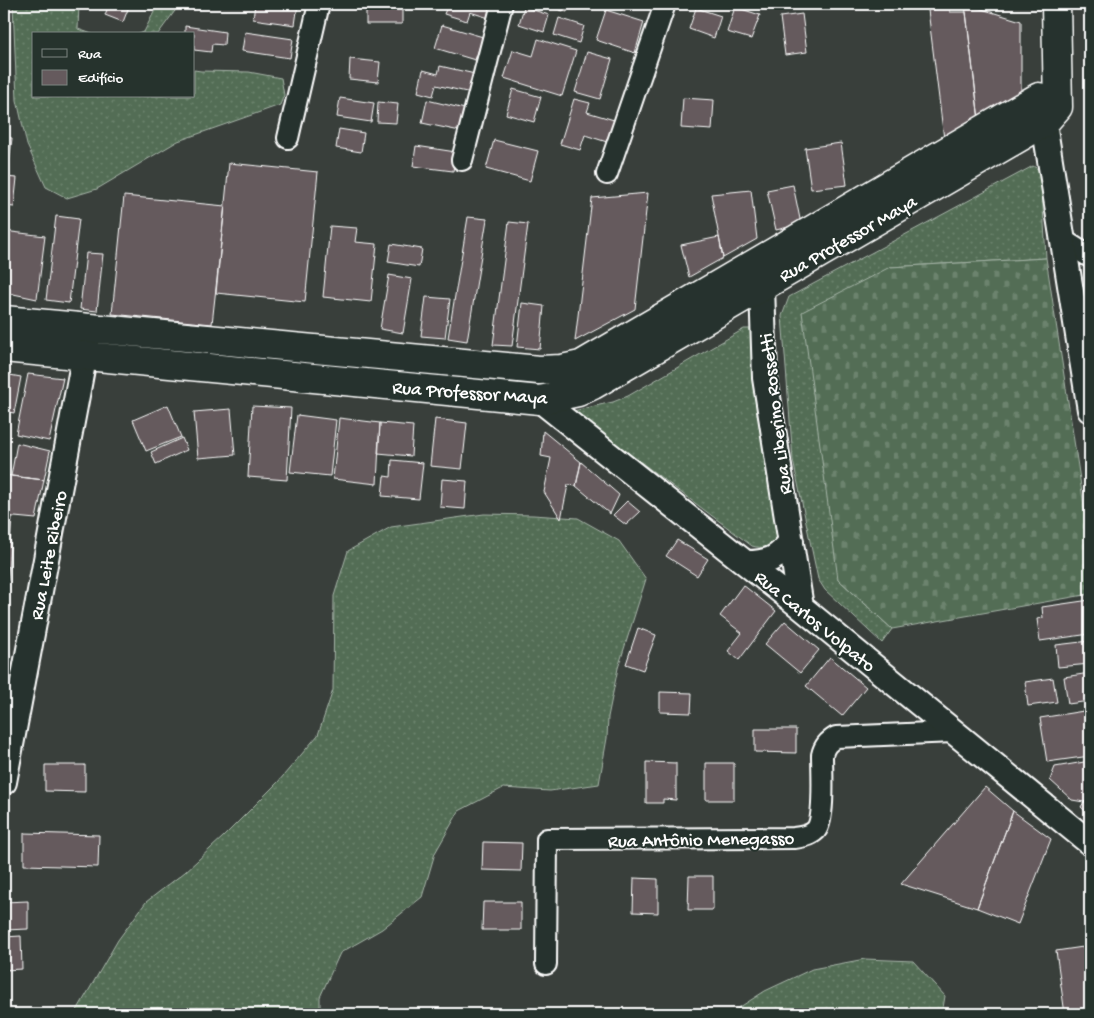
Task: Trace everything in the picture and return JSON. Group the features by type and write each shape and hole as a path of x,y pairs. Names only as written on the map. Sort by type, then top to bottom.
{"main road":[{"path":"1037,4 1042,110 1058,107 1056,4"},
{"name":"Rua Professor Maya","path":"4,320 539,370 562,369 581,365 759,274 1042,110"},
{"name":"Rua Professor Maya","path":"4,348 540,400 578,392 593,385 759,274"},
{"path":"226,370 228,341"},
{"path":"347,381 348,352"},
{"path":"539,370 540,400"}],"street":[{"path":"288,138 319,4"},
{"path":"462,160 502,4"},
{"path":"607,174 665,4"},
{"path":"1042,110 1090,410"},
{"path":"1064,240 1090,257"},
{"name":"Rua Liberino Rossetti","path":"759,274 765,378 801,607"},
{"name":"Rua Leite Ribeiro","path":"4,782 90,328"},
{"name":"Rua Carlos Volpato","path":"540,400 801,607 1090,844"},
{"path":"746,564 772,559 783,552 791,541"},
{"name":"Rua Antônio Menegasso","path":"546,964 547,839 794,838 806,836 816,829 821,818 822,755 828,741 836,737 954,732"}],"green space":[{"path":"13,4 79,4 78,29 86,32 32,32 32,98 195,98 195,70 249,72 281,78 284,95 280,105 178,141 97,189 67,198 46,187 27,145 17,100"},
{"path":"158,4 180,4 159,32 144,32"},
{"path":"1033,166 1041,171 1046,258 890,267 838,579 892,629 882,643 825,590 818,579 793,460 782,316 789,297"},
{"path":"1046,258 1090,545 1090,594 892,629 838,579 802,312 890,267"},
{"path":"744,329 753,329 758,417 780,534 779,541 763,547 752,546 573,411 613,402 628,396"},
{"path":"484,514 578,518 619,541 646,579 618,668 608,717 607,738 599,784 550,791 503,788 459,811 435,853 422,897 382,929 340,953 320,997 320,1014 75,1014 118,940 146,902 185,872 223,837 278,782 318,735 333,690 334,596 348,551 391,527"},
{"path":"865,959 913,961 945,996 942,1014 729,1014 765,991 812,969"}],"building":[{"path":"109,4 130,4 123,22 105,15"},
{"path":"255,4 298,4 295,25 253,19"},
{"path":"366,4 402,4 402,24 366,24"},
{"path":"448,4 497,4 492,19 470,12 467,21 444,14"},
{"path":"539,4 569,4 567,12"},
{"path":"965,4 1021,21 1021,98 979,120"},
{"path":"524,7 549,15 544,32 519,24"},
{"path":"735,7 760,15 751,39 727,32"},
{"path":"950,7 950,12 966,12 979,120 944,139 928,10"},
{"path":"696,8 721,16 714,38 689,29"},
{"path":"606,10 644,22 635,53 596,40"},
{"path":"802,14 807,52 785,55 780,17"},
{"path":"559,18 584,26 579,43 554,35"},
{"path":"442,25 483,37 475,60 435,48"},
{"path":"185,26 225,32 224,45 212,44 211,52 195,50 195,32 185,32"},
{"path":"245,32 293,39 290,58 242,51"},
{"path":"538,39 576,51 562,96 504,78 513,50 533,56"},
{"path":"587,52 612,59 600,99 575,92"},
{"path":"350,59 380,62 378,82 349,79"},
{"path":"440,66 475,74 471,93 436,85 433,96 418,92 423,70 438,74"},
{"path":"513,89 541,97 534,122 506,114"},
{"path":"340,98 374,103 371,122 337,117"},
{"path":"683,98 714,100 712,130 681,128"},
{"path":"574,99 590,103 587,112 614,120 607,142 585,135 580,150 560,144"},
{"path":"427,100 465,109 460,131 422,123"},
{"path":"378,102 398,104 396,123 377,122"},
{"path":"339,129 364,133 361,152 336,148"},
{"path":"4,137 12,138 9,164 4,163"},
{"path":"494,140 538,151 530,181 486,169"},
{"path":"841,143 847,185 811,189 805,148"},
{"path":"416,146 456,152 453,171 413,166"},
{"path":"229,163 318,172 305,302 216,293"},
{"path":"4,177 17,178 14,207 4,206"},
{"path":"793,185 801,224 776,230 767,190"},
{"path":"751,190 757,239 723,258 711,194"},
{"path":"648,193 635,309 575,341 592,198"},
{"path":"124,196 225,206 212,324 112,314"},
{"path":"56,216 79,219 69,303 46,300"},
{"path":"468,217 487,219 467,341 448,338"},
{"path":"509,222 528,224 512,346 493,345"},
{"path":"330,226 357,228 355,242 377,244 371,302 323,297"},
{"path":"4,231 45,236 37,299 4,292"},
{"path":"719,237 723,258 689,277 681,245"},
{"path":"391,244 422,249 419,267 388,262"},
{"path":"86,253 103,254 97,311 80,309"},
{"path":"389,275 412,279 403,333 380,329"},
{"path":"426,297 450,299 445,338 421,336"},
{"path":"522,303 544,306 540,349 517,347"},
{"path":"4,374 21,377 14,413 4,411"},
{"path":"28,374 63,378 49,441 16,434"},
{"path":"168,405 181,437 146,451 133,420"},
{"path":"252,406 291,408 287,480 248,477"},
{"path":"231,409 235,455 198,458 194,412"},
{"path":"297,415 336,420 330,476 290,472"},
{"path":"339,418 380,423 377,484 333,479"},
{"path":"435,419 467,423 462,469 430,466"},
{"path":"380,423 413,426 411,456 378,453"},
{"path":"543,431 581,462 576,486 568,485 561,519 544,492 551,458 541,456"},
{"path":"182,438 187,450 156,464 151,452"},
{"path":"17,443 50,451 44,480 11,476"},
{"path":"392,460 423,463 419,499 382,496 384,476 391,477"},
{"path":"581,462 619,495 610,514 576,486"},
{"path":"4,475 44,480 36,519 4,516"},
{"path":"442,479 467,481 465,509 440,507"},
{"path":"627,501 640,512 626,525 613,515"},
{"path":"4,516 12,517 7,588 4,588"},
{"path":"677,540 708,559 697,576 666,556"},
{"path":"743,585 776,611 739,660 728,651 742,633 720,616"},
{"path":"1090,600 1090,634 1040,641 1037,619 1043,618 1042,607"},
{"path":"785,621 819,650 800,673 765,644"},
{"path":"638,628 656,635 643,670 626,664"},
{"path":"1090,641 1090,664 1058,667 1056,645"},
{"path":"830,657 866,687 842,716 806,686"},
{"path":"1090,673 1090,701 1068,704 1064,677"},
{"path":"1053,678 1057,702 1028,706 1025,682"},
{"path":"660,692 692,693 691,713 660,712"},
{"path":"1090,710 1090,756 1047,762 1040,718"},
{"path":"755,729 796,729 796,753 755,752"},
{"path":"1090,761 1090,801 1072,800 1050,780 1055,767"},
{"path":"646,762 676,763 676,800 663,799 663,803 646,803"},
{"path":"706,763 734,763 734,800 706,800"},
{"path":"45,765 85,765 85,792 45,791"},
{"path":"985,787 1013,811 977,908 901,884"},
{"path":"1090,801 1090,815 1081,807 1084,802"},
{"path":"1013,811 1051,839 1018,924 977,908"},
{"path":"24,833 99,835 98,867 24,865"},
{"path":"483,842 522,843 521,871 482,870"},
{"path":"689,876 713,876 713,910 688,910"},
{"path":"634,878 658,879 658,913 633,912"},
{"path":"28,901 28,929 5,930 4,902"},
{"path":"483,902 521,902 521,930 482,930"},
{"path":"21,936 22,969 4,970 4,937"},
{"path":"1090,946 1090,1014 1065,1014 1056,951"}]}
